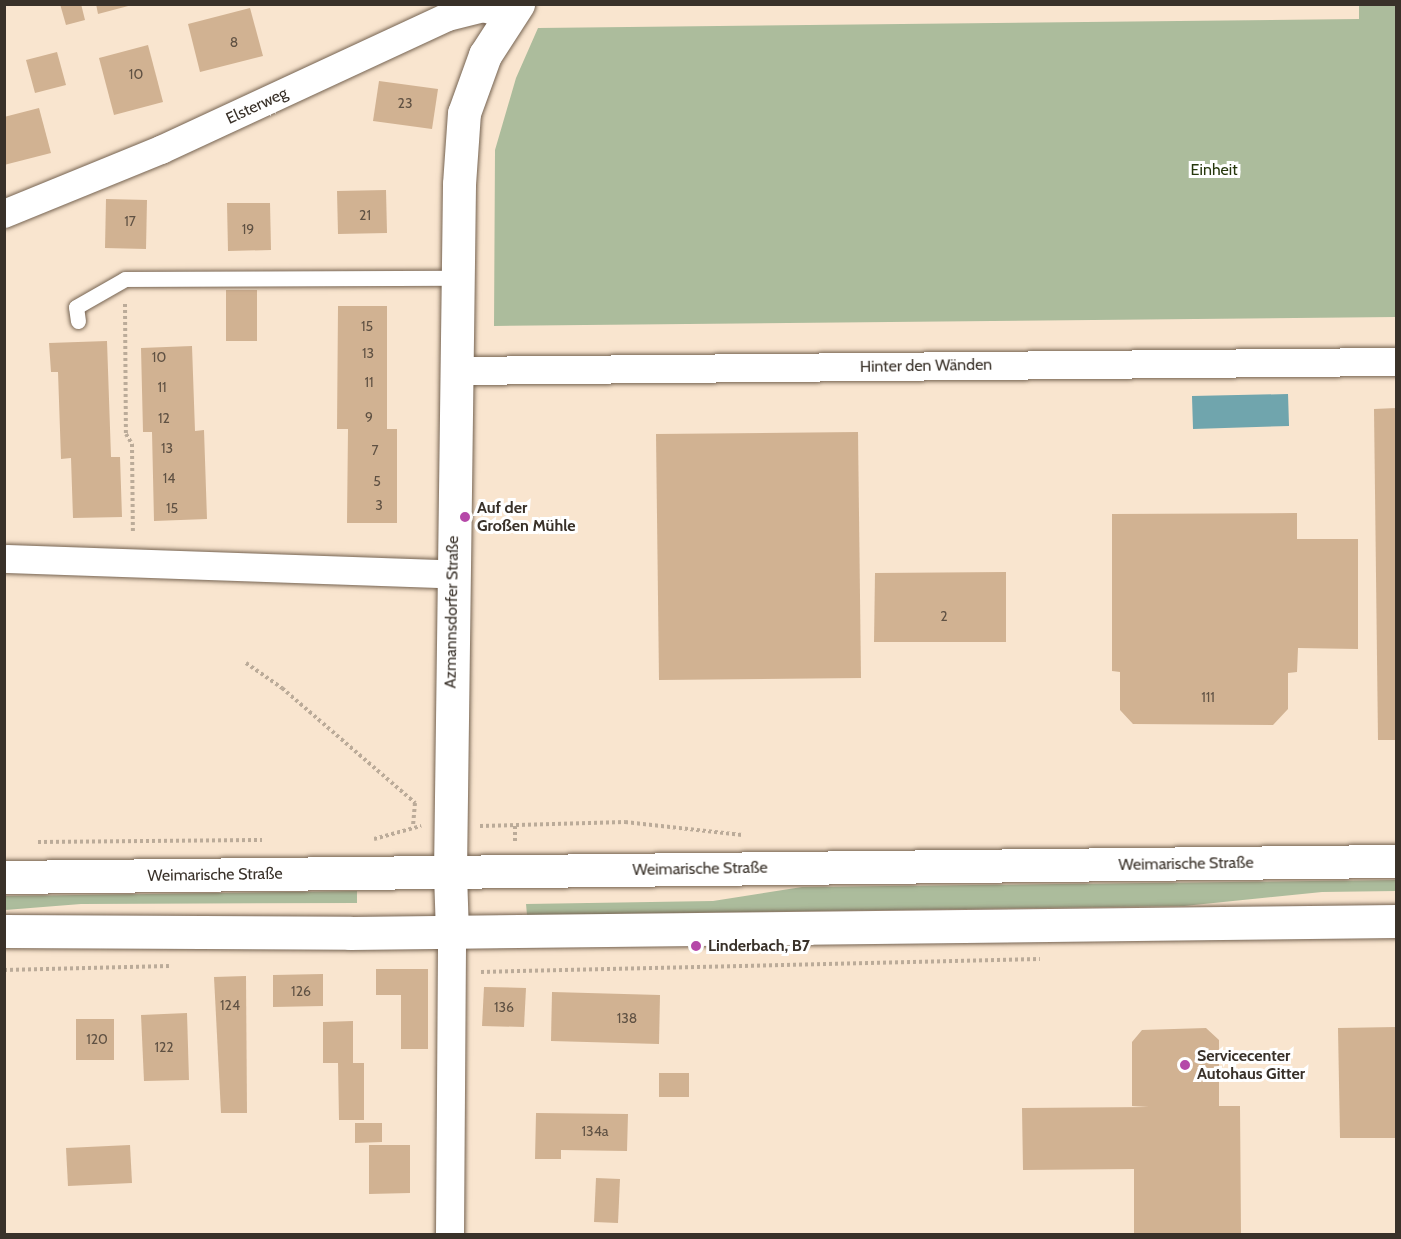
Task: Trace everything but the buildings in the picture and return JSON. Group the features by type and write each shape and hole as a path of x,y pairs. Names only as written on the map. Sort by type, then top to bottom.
{"main road":[{"name":"Azmannsdorfer Straße","path":"452,932 450,873 457,278 464,113 485,55 514,10"},
{"name":"Weimarische Straße","path":"4,877 1396,861"},
{"path":"4,931 452,932 1396,921"}],"street":[{"name":"Elsterweg","path":"4,214 161,150 448,17 483,8 514,10"},
{"name":"Hinter den Wänden","path":"456,370 1396,362"},
{"path":"5,558 134,565 454,574"},
{"path":"450,1234 452,932"}],"lane":[{"path":"78,321 76,307 125,279 457,278"}],"path":[{"path":"125,279 126,434 132,444 134,565"},
{"path":"246,663 282,688 415,803 413,826 370,840"},
{"path":"484,826 625,822 754,836"},
{"path":"28,843 264,840"},
{"path":"483,972 1051,959"}],"green space":[{"name":"Einheit","path":"1359,5 1396,5 1396,317 494,326 495,150 516,78 538,28 1359,19"},
{"path":"1396,880 1396,891 1322,892 1184,906 527,915 526,904 713,901 802,887"},
{"path":"357,891 357,903 81,904 5,910 5,896"}],"water":[{"path":"1288,394 1289,426 1193,429 1192,396"}],"place":[{"name":"Auf der Großen Mühle","path":"465,517"},
{"name":"Linderbach, B7","path":"696,946"},
{"name":"Servicecenter Autohaus Gitter","path":"1185,1065"}]}
